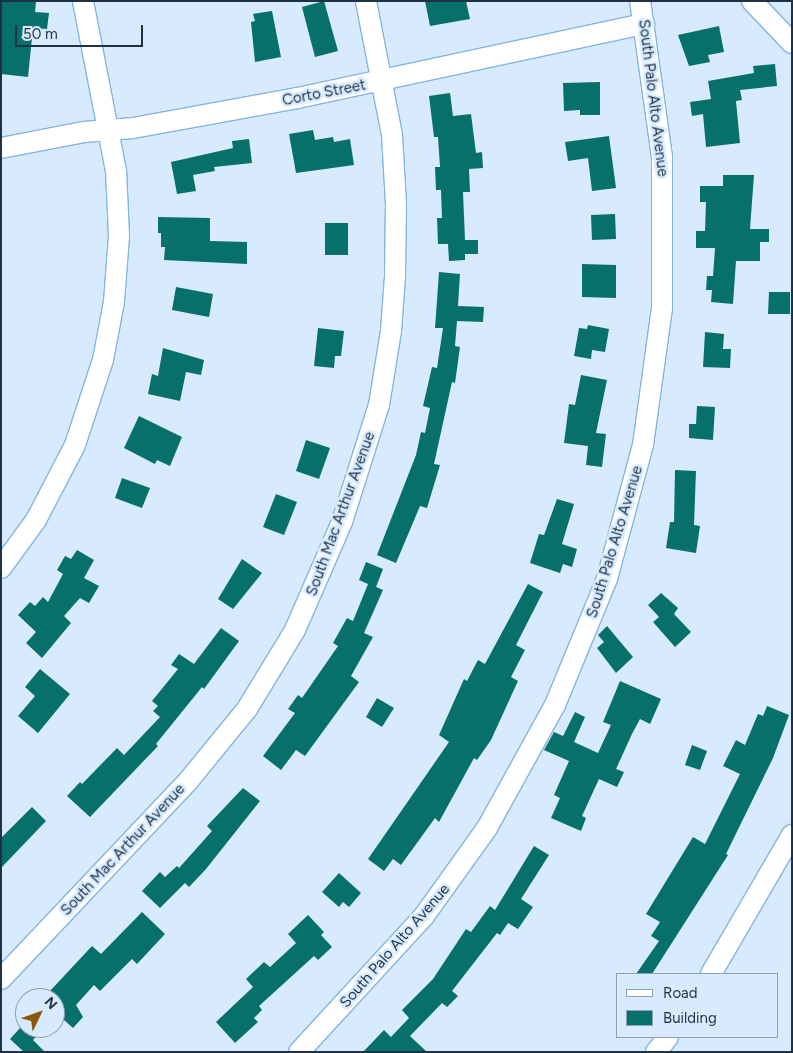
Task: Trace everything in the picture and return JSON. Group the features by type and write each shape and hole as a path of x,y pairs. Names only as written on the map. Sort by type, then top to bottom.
{"street":[{"path":"1,568 36,520 62,474 81,428 102,360 114,302 119,236 116,171 83,1"},
{"name":"South Mac Arthur Avenue","path":"1,979 189,780 228,734 264,683 313,594 364,460 386,364 394,285 396,204 392,135 383,80 366,1"},
{"name":"South Palo Alto Avenue","path":"300,1052 424,916 496,814 555,705 607,580 644,445 662,308 663,171 640,1"},
{"path":"752,1 792,43"},
{"name":"Corto Street","path":"1,148 84,132 109,132 383,80 644,24"},
{"path":"712,973 792,835"},
{"path":"656,1052 667,1038"}],"building":[{"path":"1,1 36,1 35,12 49,13 47,29 33,28 28,77 1,74"},
{"path":"324,1 338,51 315,57 302,7"},
{"path":"425,1 466,1 470,19 430,26"},
{"path":"272,11 281,57 255,62 251,22 255,21 253,14"},
{"path":"719,26 724,52 708,55 710,62 689,66 678,35"},
{"path":"775,64 777,86 740,90 742,100 736,101 740,143 706,147 703,114 692,116 690,102 711,99 708,81 754,73 753,66"},
{"path":"600,82 600,115 580,115 580,110 564,111 563,83"},
{"path":"450,93 453,116 471,114 476,153 482,152 483,168 469,169 470,192 463,192 465,240 478,240 478,254 465,254 465,260 449,261 448,244 438,244 437,218 442,218 441,190 436,190 435,167 440,167 438,137 434,137 429,96"},
{"path":"313,130 315,140 333,137 334,142 350,139 354,165 296,173 289,134"},
{"path":"609,136 616,188 592,191 588,158 568,161 565,142"},
{"path":"249,139 252,163 214,167 215,171 193,175 196,191 177,194 171,162 233,148 232,141"},
{"path":"723,175 754,175 750,229 769,229 769,242 760,242 760,261 736,261 733,304 711,302 712,290 706,290 707,276 713,276 715,248 696,248 696,231 705,231 706,202 700,202 700,186 723,186"},
{"path":"615,214 616,239 592,240 591,215"},
{"path":"158,217 210,218 210,241 247,242 247,264 164,260 165,247 161,247 161,233 158,233"},
{"path":"325,223 348,223 348,255 325,255"},
{"path":"582,264 616,265 616,298 582,297"},
{"path":"439,272 460,274 458,306 484,307 483,322 457,321 455,346 460,347 455,383 452,382 434,464 440,465 427,508 420,506 396,563 377,555 416,455 421,432 425,433 430,408 423,406 432,367 437,368 443,328 435,328"},
{"path":"176,287 213,294 209,317 172,310"},
{"path":"769,292 790,292 790,314 768,314"},
{"path":"588,325 609,329 605,352 592,350 591,359 574,356 579,328 587,329"},
{"path":"318,328 344,331 341,356 335,356 334,368 314,366"},
{"path":"705,332 724,334 723,349 731,349 730,368 703,367"},
{"path":"163,348 204,360 201,375 186,372 180,401 148,394 152,374 158,376"},
{"path":"581,375 607,380 596,433 606,434 602,467 586,465 588,446 564,443 569,404 575,405"},
{"path":"697,406 715,407 713,440 689,438 689,424 696,424"},
{"path":"139,416 182,437 170,466 157,460 155,464 124,448"},
{"path":"306,440 330,448 319,479 296,471"},
{"path":"675,470 696,471 694,525 700,526 696,553 666,548 670,522 674,522"},
{"path":"122,478 150,488 142,508 115,498"},
{"path":"276,494 297,502 284,535 263,527"},
{"path":"557,499 574,504 562,544 577,549 572,567 563,564 560,573 530,563 539,534 544,535"},
{"path":"77,550 94,560 84,578 99,586 89,603 80,598 64,616 71,623 42,658 26,643 36,632 18,615 30,602 35,606 43,597 48,602 63,574 57,570 65,556 71,559"},
{"path":"242,559 262,573 233,609 218,599"},
{"path":"366,562 383,569 376,587 383,590 364,633 373,637 351,676 359,682 305,756 296,750 281,770 263,756 295,713 288,709 298,695 302,698 338,646 333,643 347,618 353,621 368,584 359,580"},
{"path":"528,584 543,592 516,645 525,650 511,677 518,681 491,740 477,760 474,758 439,822 435,818 401,865 393,859 384,871 368,859 449,742 439,735 464,679 467,681 478,660 485,664"},
{"path":"661,593 678,608 674,614 691,632 675,647 653,622 659,617 648,605"},
{"path":"607,626 633,657 616,673 597,648 604,642 598,635"},
{"path":"221,628 239,641 204,689 202,687 156,744 158,746 90,817 67,796 80,782 82,784 117,748 124,755 160,717 153,711 158,706 152,701 178,669 171,665 179,654 194,664"},
{"path":"40,669 70,694 38,733 18,716 35,696 25,687"},
{"path":"620,681 661,699 650,724 640,719 632,734 616,769 624,772 617,787 599,779 582,816 586,818 581,831 551,818 560,798 554,795 569,761 544,750 554,732 563,736 575,712 585,717 574,742 598,753 611,725 603,722"},
{"path":"377,698 394,708 382,727 366,717"},
{"path":"767,706 789,715 773,758 726,854 728,855 653,973 637,973 659,941 651,936 660,922 646,914 693,837 705,844 740,774 723,766 736,740 745,745 758,714 763,716"},
{"path":"692,745 707,751 700,770 685,765"},
{"path":"243,788 260,801 206,869 189,887 185,883 160,908 142,891 160,872 165,877 177,866 179,868 212,831 207,826"},
{"path":"32,807 46,821 1,868 1,838"},
{"path":"534,846 549,855 521,899 533,907 518,929 508,923 500,935 497,933 452,991 458,996 447,1007 442,1003 410,1036 427,1052 363,1052 384,1030 391,1037 409,1018 402,1010 433,979 466,929 471,932 490,906 495,910"},
{"path":"339,873 361,893 349,907 343,902 339,907 322,892"},
{"path":"142,912 165,934 137,964 132,959 100,991 94,985 76,1005 83,1017 73,1028 65,1021 65,988 53,988 92,946 101,954"},
{"path":"308,915 324,932 321,935 332,947 318,960 314,956 259,1006 262,1010 254,1018 258,1022 235,1043 216,1022 253,987 246,979 264,962 270,967 296,943 288,934"},
{"path":"15,1034 15,1038 35,1038 33,1040 45,1052 24,1052 10,1039"}]}
